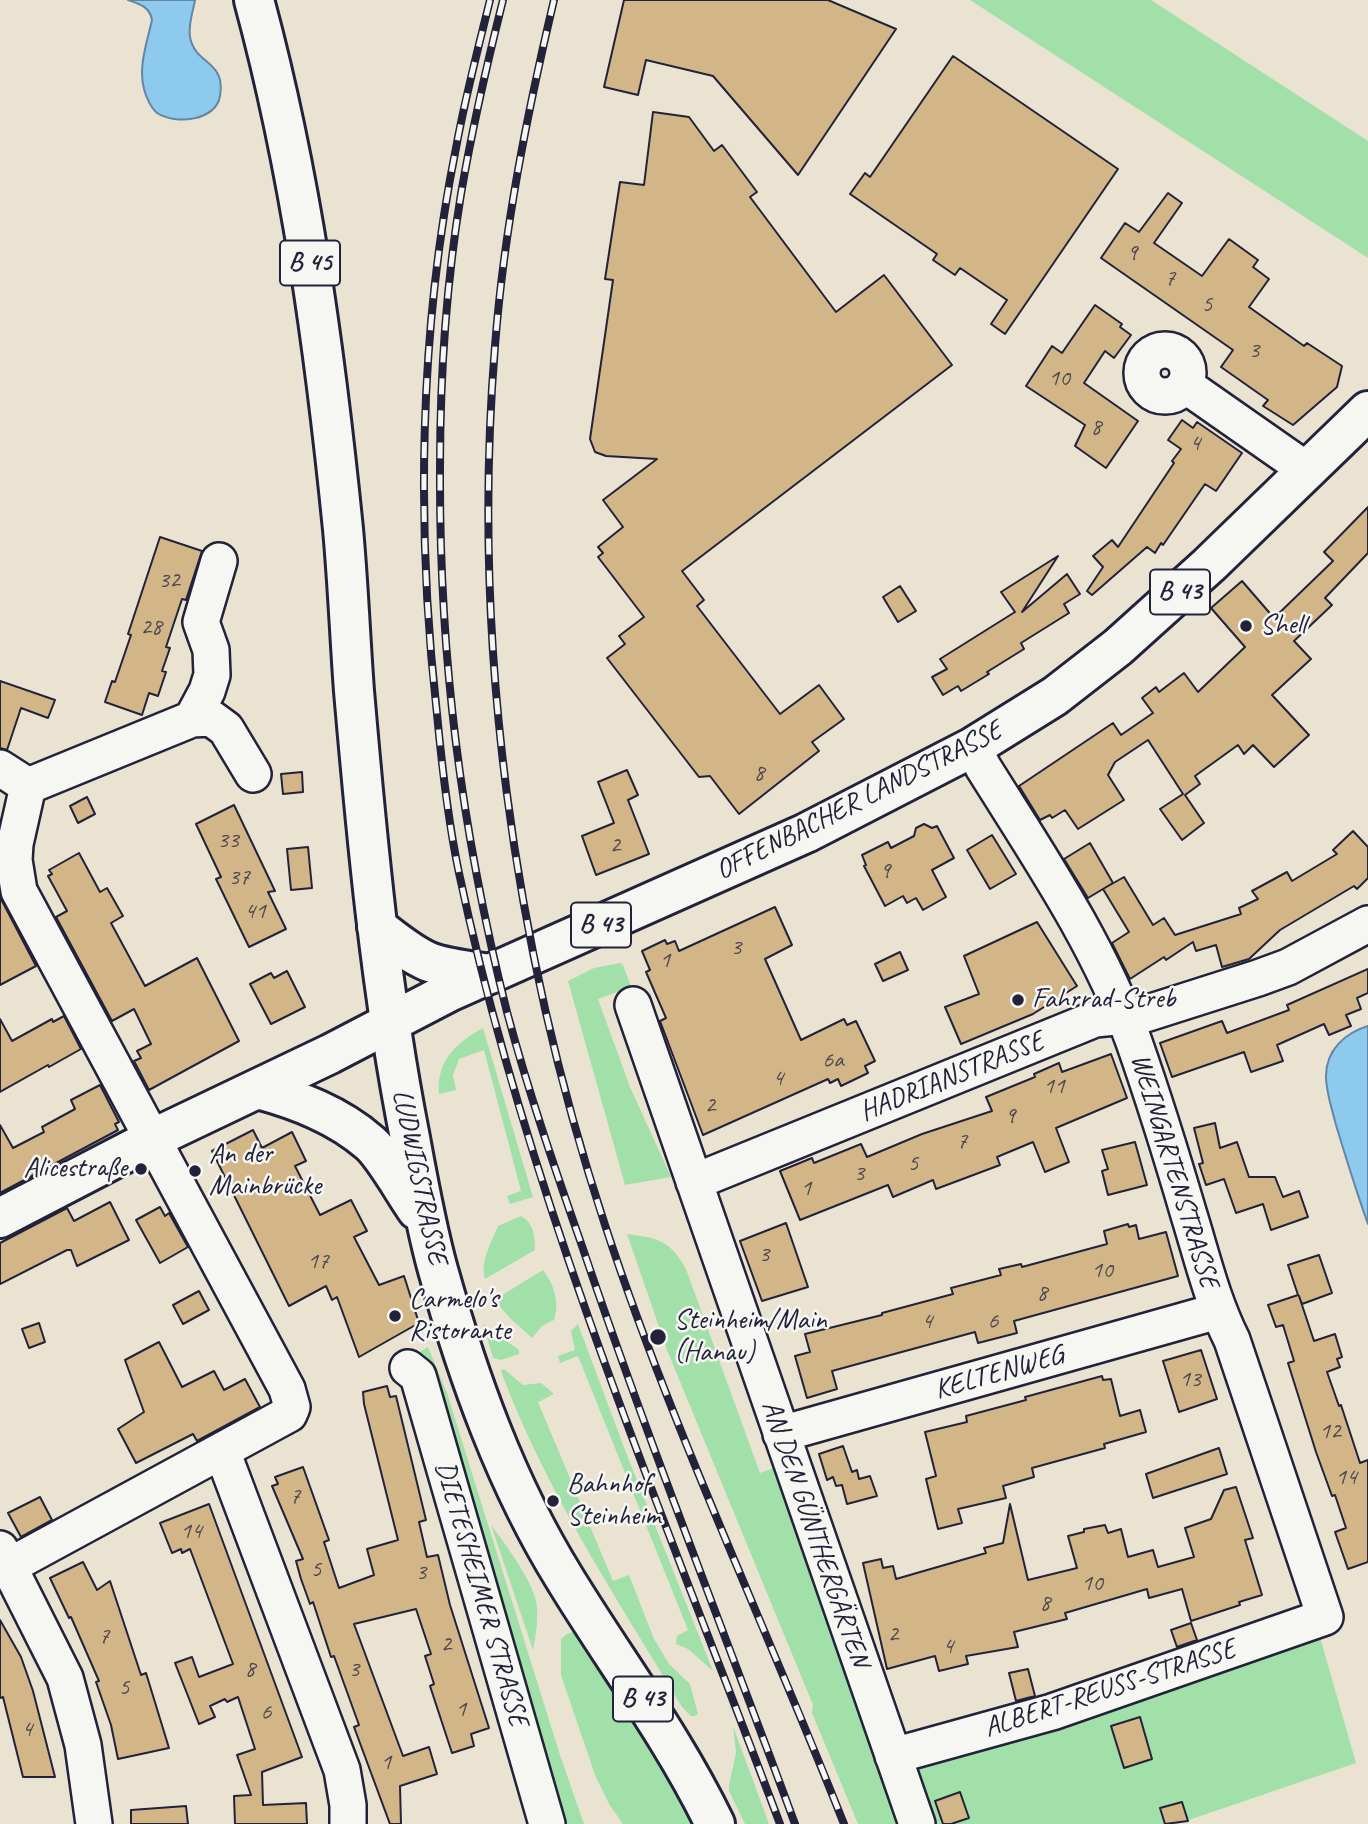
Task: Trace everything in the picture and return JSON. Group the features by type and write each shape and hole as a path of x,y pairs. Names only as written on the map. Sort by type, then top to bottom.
{"main road":[{"name":"B 45","path":"254,0 279,100 321,329 343,531 354,692 389,1024"},
{"name":"OFFENBACHER LANDSTRASSE","path":"389,1024 490,974 806,833 973,747 1055,696 1118,647 1368,412"},
{"path":"377,927 427,961 490,974"},
{"path":"0,1218 154,1138 389,1024"},
{"name":"LUDWIGSTRASSE","path":"389,1024 426,1224 466,1363 489,1426 509,1474 564,1578 674,1746 715,1824"},
{"path":"258,1088 310,1105 372,1144 426,1224"}],"street":[{"path":"1185,385 1308,471"},
{"path":"192,719 212,675 211,650 201,622 219,561"},
{"path":"94,1824 83,1745 65,1678 4,1562 222,1451 289,1413 292,1406 154,1138 19,891 14,860 14,777 192,719 211,718 219,722 234,739 253,774"},
{"name":"WEINGARTENSTRASSE","path":"973,747 1085,937 1128,1028 1166,1138 1218,1311 1232,1340 1325,1617"},
{"name":"HADRIANSTRASSE","path":"694,1182 1096,1019 1128,1028 1145,1014 1275,972 1368,924"},
{"name":"AN DEN GÜNTHERGÄRTEN","path":"633,1005 918,1824"},
{"name":"KELTENWEG","path":"781,1434 1218,1311"},
{"name":"DIETESHEIMER STRASSE","path":"408,1368 418,1376 547,1824"},
{"path":"222,1451 342,1770 348,1824"},
{"name":"ALBERT-REUSS-STRASSE","path":"893,1756 1052,1712 1325,1617"}],"green space":[{"path":"970,0 1151,0 1368,141 1368,258"},
{"path":"620,963 631,987 598,999 630,1087 671,1177 625,1185 568,981 594,968"},
{"path":"483,1028 533,1197 510,1204 507,1196 521,1191 484,1050 459,1059 453,1075 456,1090 439,1094 441,1072 450,1054 464,1040"},
{"path":"521,1216 531,1226 535,1250 485,1279 485,1259 498,1226"},
{"path":"627,1234 662,1242 674,1252 686,1269 760,1473 776,1467 903,1824 858,1824 812,1713 813,1705 667,1350"},
{"path":"543,1270 555,1294 556,1313 554,1320 542,1326 532,1338 494,1300"},
{"path":"483,1324 519,1350 519,1354 501,1360 493,1358"},
{"path":"578,1324 713,1671 688,1649 676,1644 677,1636 688,1630 578,1356 560,1363 558,1356 575,1350 571,1331"},
{"path":"428,1347 447,1393 584,1824 555,1824 411,1357"},
{"path":"504,1369 523,1385 541,1383 554,1394 538,1402 613,1581 629,1575 654,1639 669,1664 690,1684 698,1714 695,1716 691,1716 682,1707 584,1545 520,1418 502,1374 501,1370"},
{"path":"491,1525 517,1562 533,1592 537,1613 533,1650"},
{"path":"1318,1630 1356,1763 1177,1824 937,1824 914,1764"},
{"path":"575,1631 666,1767 695,1824 623,1824 609,1804 595,1775 561,1675 561,1639"},
{"path":"733,1726 769,1824 745,1824 729,1791 736,1753"}],"water":[{"path":"128,0 195,0 190,37 198,53 219,76 221,84 220,96 211,111 194,118 174,119 157,113 153,108 142,81 144,54 152,20 147,9"},
{"path":"1368,1026 1368,1224 1336,1125 1326,1076 1329,1058 1338,1044 1352,1033"}],"building":[{"path":"624,0 828,0 896,29 798,175 713,76 646,60 638,95 604,87"},
{"path":"953,56 1118,169 1005,334 991,324 1007,300 960,268 955,275 933,260 937,254 850,194 865,173 870,177"},
{"path":"653,112 689,117 714,151 722,145 757,192 750,197 836,312 884,275 952,365 682,571 704,600 697,606 780,714 819,685 844,719 812,742 819,751 739,814 710,776 699,777 607,658 625,644 619,636 644,617 598,557 603,553 598,547 623,527 603,500 657,459 606,456 595,452 590,439 613,280 605,279 620,182 644,185"},
{"path":"1168,193 1182,203 1154,243 1202,276 1229,239 1258,260 1253,267 1269,279 1249,307 1304,346 1307,343 1342,366 1337,387 1293,425 1263,406 1268,400 1221,367 1233,350 1101,258 1125,223 1139,232"},
{"path":"1095,305 1122,324 1120,327 1131,335 1114,358 1105,351 1084,383 1138,421 1106,468 1075,446 1085,425 1026,386 1052,346 1062,353"},
{"path":"1182,420 1193,428 1197,422 1242,453 1216,491 1205,484 1155,553 1147,547 1092,595 1087,591 1103,567 1093,556 1112,540 1118,547 1174,463 1172,461 1181,449 1168,440"},
{"path":"1368,507 1368,553 1325,598 1332,605 1294,641 1311,659 1272,695 1309,735 1274,767 1253,745 1244,754 1238,745 1195,776 1200,784 1185,795 1204,823 1182,840 1160,809 1183,794 1148,740 1115,762 1108,775 1124,800 1078,829 1065,810 1052,818 1050,815 1040,820 1019,786 1113,723 1121,735 1153,713 1142,698 1156,687 1159,692 1184,673 1198,692 1245,647 1211,608 1242,581 1274,618 1333,561 1324,552"},
{"path":"160,537 202,551 186,600 182,599 166,647 170,648 162,671 166,672 158,696 149,693 142,715 105,702 131,635 128,634"},
{"path":"1058,556 1022,612 1067,574 1080,594 1064,604 1069,613 1021,643 1024,649 987,672 989,674 961,691 958,686 943,695 932,677 947,669 940,659 1015,612 1001,592"},
{"path":"900,586 916,611 898,622 883,597"},
{"path":"0,681 55,700 48,718 21,708 7,750 0,748"},
{"path":"627,770 638,795 628,800 649,854 596,875 582,836 614,823 598,782"},
{"path":"302,772 303,792 283,794 281,774"},
{"path":"87,797 95,814 78,823 70,806"},
{"path":"234,805 275,891 268,892 286,929 249,947 216,879 221,877 196,824"},
{"path":"924,824 932,828 937,826 954,858 932,870 946,897 923,910 916,898 907,903 903,896 885,906 864,866 866,865 862,855 888,842 891,848 914,836 916,828"},
{"path":"1353,831 1368,847 1368,878 1357,889 1354,886 1280,930 1249,959 1222,967 1216,945 1196,951 1193,942 1130,979 1112,943 1129,932 1103,889 1124,877 1153,925 1164,918 1175,935 1241,914 1239,908 1258,899 1252,891 1287,872 1292,881 1337,854 1333,850"},
{"path":"992,835 1016,874 990,889 967,850"},
{"path":"1090,843 1113,883 1088,898 1064,859"},
{"path":"308,847 312,888 291,890 287,849"},
{"path":"79,853 100,892 107,888 123,916 111,923 145,986 197,958 239,1041 149,1090 134,1061 141,1058 137,1051 151,1044 134,1009 112,1021 56,917 67,911 48,876 52,874 49,870"},
{"path":"0,897 36,966 0,985"},
{"path":"775,907 792,945 765,959 801,1040 844,1019 847,1025 856,1021 875,1061 865,1066 868,1073 841,1086 838,1079 830,1083 828,1079 703,1135 660,1021 666,1018 646,972 650,970 642,951 665,940 667,944 675,941 679,951"},
{"path":"1037,922 1077,986 1033,1014 961,1044 945,1007 979,994 964,956"},
{"path":"900,952 908,970 883,981 875,964"},
{"path":"1368,969 1368,993 1357,998 1361,1009 1346,1015 1351,1026 1329,1035 1324,1024 1277,1045 1283,1061 1251,1072 1244,1052 1172,1077 1160,1043 1222,1021 1227,1033 1289,1010 1287,1005"},
{"path":"287,971 305,1007 271,1024 250,984 271,973 274,978"},
{"path":"64,1016 81,1049 0,1092 0,1019 12,1041 52,1019 53,1022"},
{"path":"1111,1054 1127,1098 1056,1128 1069,1162 1045,1172 1033,1142 997,1157 1000,1165 936,1189 933,1180 893,1197 888,1185 800,1220 780,1171 812,1158 814,1163 861,1144 867,1157 922,1134 992,1111 986,1097 1035,1077 1034,1074 1059,1063 1062,1072"},
{"path":"100,1085 119,1122 115,1124 118,1130 0,1193 0,1125 13,1148 44,1132 42,1127 75,1109 71,1100"},
{"path":"1215,1123 1220,1148 1237,1142 1249,1177 1275,1177 1283,1197 1299,1191 1308,1217 1271,1230 1263,1204 1236,1213 1224,1179 1206,1185 1199,1164 1203,1163 1194,1128"},
{"path":"253,1130 262,1148 292,1132 306,1161 295,1166 320,1215 351,1200 367,1231 354,1237 379,1285 404,1276 419,1323 359,1357 337,1297 332,1300 326,1286 289,1306 212,1151"},
{"path":"1135,1142 1147,1185 1108,1195 1102,1171 1108,1169 1102,1150"},
{"path":"110,1202 129,1240 77,1266 71,1250 67,1250 0,1284 0,1243 67,1208 74,1221"},
{"path":"160,1207 165,1216 169,1213 188,1247 160,1263 136,1220"},
{"path":"786,1223 808,1287 762,1301 740,1241"},
{"path":"1128,1224 1129,1227 1136,1225 1139,1239 1166,1232 1178,1276 1014,1321 1017,1333 978,1343 975,1332 832,1371 837,1389 807,1398 795,1356 810,1352 805,1334 953,1294 951,1288 1001,1275 999,1269 1021,1264 1022,1267 1107,1244 1104,1231"},
{"path":"1319,1255 1332,1293 1302,1304 1299,1296 1314,1341 1335,1334 1342,1357 1337,1359 1340,1367 1327,1372 1360,1463 1368,1460 1368,1562 1348,1569 1335,1532 1346,1528 1316,1452 1288,1363 1294,1361 1283,1325 1276,1327 1268,1305 1298,1295 1288,1265"},
{"path":"199,1291 209,1310 183,1324 173,1305"},
{"path":"39,1323 45,1342 29,1348 22,1329"},
{"path":"159,1342 182,1387 214,1371 224,1390 245,1379 260,1407 197,1441 193,1434 136,1463 118,1429 144,1412 125,1360"},
{"path":"1201,1350 1217,1399 1179,1412 1163,1361"},
{"path":"1102,1376 1103,1380 1111,1379 1120,1416 1140,1410 1146,1432 1104,1444 1105,1448 1032,1468 1034,1477 1003,1486 1006,1498 958,1509 962,1523 938,1529 926,1479 936,1476 925,1432 967,1422 966,1416 1026,1400 1025,1397"},
{"path":"387,1386 390,1397 396,1396 426,1520 419,1522 427,1557 438,1555 450,1605 489,1728 471,1734 474,1746 452,1753 430,1686 434,1684 425,1656 431,1654 416,1609 354,1624 403,1756 429,1747 437,1774 400,1786 401,1824 390,1824 354,1727 359,1725 334,1656 331,1657 313,1602 310,1604 301,1579 296,1561 303,1559 272,1486 278,1484 275,1477 303,1467 329,1540 324,1542 339,1588 374,1575 367,1549 398,1540 363,1392"},
{"path":"843,1446 852,1472 857,1470 859,1479 870,1476 877,1496 847,1504 842,1485 836,1486 833,1477 827,1480 819,1454"},
{"path":"1219,1448 1227,1474 1153,1498 1146,1474"},
{"path":"1236,1487 1253,1538 1245,1540 1262,1595 1191,1621 1182,1589 1149,1598 1147,1589 1065,1613 1067,1619 1014,1632 1018,1647 966,1656 968,1664 939,1671 935,1656 887,1669 863,1563 881,1559 883,1568 893,1566 896,1579 986,1553 984,1548 1003,1543 1010,1504 1028,1580 1077,1568 1068,1536 1084,1532 1084,1529 1105,1525 1108,1533 1121,1529 1128,1557 1153,1550 1158,1567 1194,1557 1185,1528 1211,1519 1224,1490"},
{"path":"40,1497 52,1520 21,1537 8,1513"},
{"path":"209,1504 302,1757 262,1772 263,1805 306,1803 307,1824 235,1824 234,1796 251,1795 237,1755 255,1749 238,1697 210,1706 215,1717 199,1724 175,1663 192,1657 199,1677 233,1664 190,1549 182,1553 181,1549 172,1553 160,1523"},
{"path":"83,1562 97,1590 110,1581 141,1675 146,1673 169,1748 118,1759 111,1725 96,1682 99,1681 71,1617 69,1618 50,1578"},
{"path":"0,1620 21,1657 33,1691 55,1777 23,1777 3,1697 0,1698"},
{"path":"1191,1623 1197,1640 1177,1647 1171,1630"},
{"path":"1028,1669 1035,1696 1016,1701 1009,1673"},
{"path":"1140,1717 1152,1759 1124,1768 1111,1726"},
{"path":"960,1792 969,1818 943,1824 935,1801"},
{"path":"1182,1802 1188,1821 1165,1824 1160,1808"},
{"path":"186,1806 188,1824 131,1824 131,1810"}],"railway":[{"path":"490,0 463,111 444,217 428,358 424,501 426,573 430,644 452,834 488,995 522,1116 560,1235 645,1472 780,1824"},
{"path":"503,0 461,194 451,262 441,400 444,607 465,809 507,1012 542,1130 633,1391 795,1824"},
{"path":"554,0 526,129 504,259 495,346 489,456 489,568 495,679 506,791 523,902 573,1119 631,1301 689,1451 844,1824"}],"place":[{"name":"Shell","path":"1246,626"},
{"name":"Fahrrad-Streb","path":"1018,1000"},
{"name":"Alicestraße","path":"141,1169"},
{"name":"An der Mainbrücke","path":"195,1171"},
{"name":"Carmelo's Ristorante","path":"395,1316"},
{"name":"Steinheim/Main (Hanau)","path":"658,1337"},
{"name":"Bahnhof Steinheim","path":"553,1501"}]}
